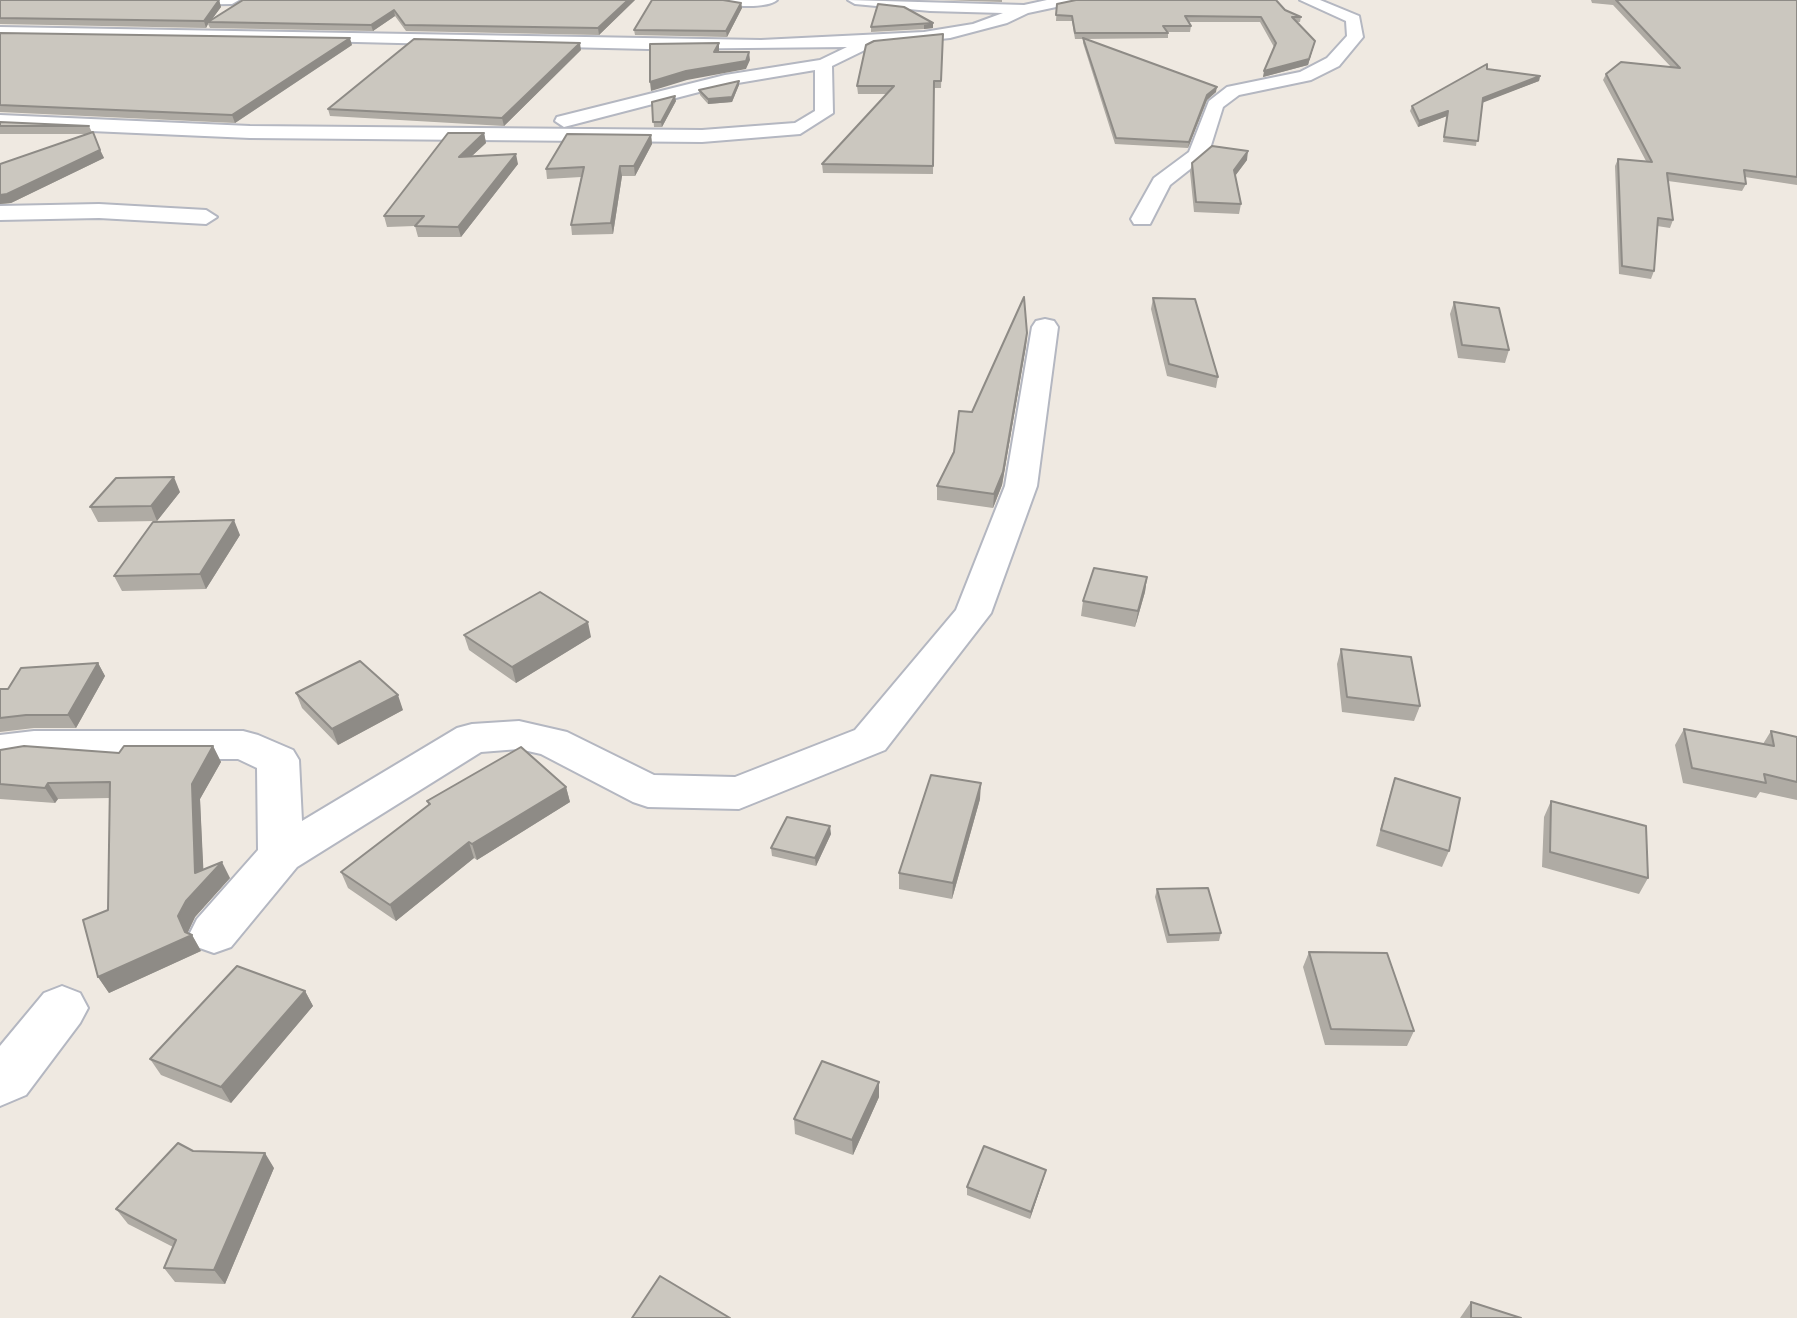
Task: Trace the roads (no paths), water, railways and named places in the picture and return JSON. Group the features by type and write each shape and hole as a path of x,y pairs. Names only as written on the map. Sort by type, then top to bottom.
{"street":[{"path":"13,0 120,1"},
{"path":"147,1 232,0"},
{"path":"727,0 770,0"},
{"path":"855,0 930,7 1024,9"},
{"path":"0,32 360,37 619,45 847,46 874,40 940,34 991,23 1024,9 1070,0"},
{"path":"1142,219 1161,182 1198,155 1215,105 1233,91 1305,76 1333,62 1355,37 1354,19 1307,0"},
{"path":"725,80 732,69 751,55 763,51 761,45"},
{"path":"511,134 725,80 824,64 847,46"},
{"path":"0,121 250,132 702,136 800,128 824,113 824,64"},
{"path":"0,213 99,211 206,217"},
{"path":"214,933 281,855 472,738 519,735 552,742 648,791 739,793 870,740 974,613 1021,486 1045,327"},
{"path":"0,750 34,745 243,745 278,760 281,855"},
{"path":"0,1082 7,1078 62,1008"}]}
